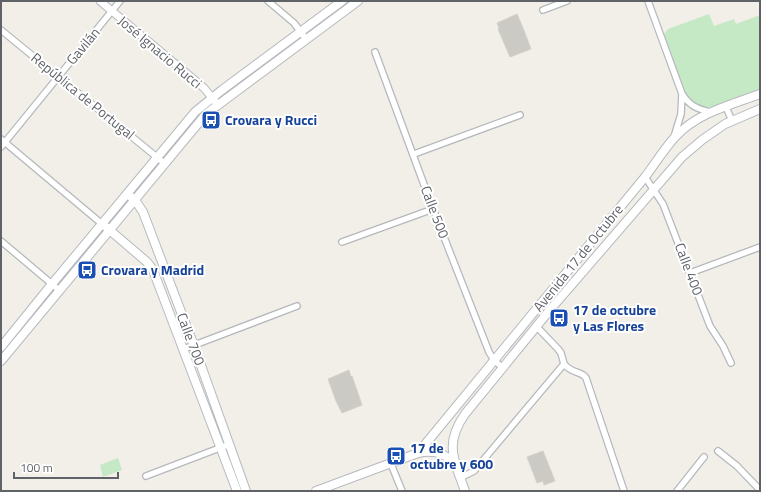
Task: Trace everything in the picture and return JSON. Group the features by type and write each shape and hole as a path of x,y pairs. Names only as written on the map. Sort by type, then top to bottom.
{"main road":[{"path":"2,344 195,112 212,97 342,1"},
{"path":"1,361 206,114 358,1"},
{"name":"Avenida 17 de Octubre","path":"418,453 645,177 674,138 689,124 709,112 760,94"},
{"name":"Avenida 17 de Octubre","path":"465,491 454,463 453,441 456,429 465,414 549,311 673,166 690,149 732,120 760,109"},
{"name":"Calle 700","path":"127,194 135,200 143,212 194,346 246,491"},
{"name":"Calle 700","path":"102,224 150,266 184,350 237,491"},
{"path":"316,491 427,451 441,453 454,463"}],"street":[{"name":"José Ignacio Rucci","path":"100,1 212,97 218,105"},
{"name":"Gavilán","path":"2,143 120,1"},
{"path":"268,1 294,23 306,39"},
{"path":"543,10 567,1"},
{"path":"648,1 682,94 691,106 709,112"},
{"name":"República de Portugal","path":"1,30 164,163"},
{"name":"Calle 500","path":"375,52 414,154 433,209 489,352 502,368"},
{"path":"674,138 681,114 682,94"},
{"path":"726,107 732,120"},
{"path":"414,154 520,115"},
{"path":"2,143 102,224"},
{"name":"Calle 400","path":"645,177 663,204 710,326 724,346 731,363"},
{"path":"342,242 433,209"},
{"path":"1,241 59,290"},
{"path":"690,273 760,247"},
{"path":"184,350 297,306"},
{"path":"537,327 561,353 564,364 572,372 582,374 586,378 624,491"},
{"path":"2,344 10,349"},
{"path":"460,478 474,471 564,364"},
{"path":"146,476 230,444"},
{"path":"718,451 737,466 760,490"},
{"path":"677,491 704,457"},
{"path":"391,464 402,491"}],"green space":[{"path":"709,14 714,26 734,19 736,24 760,15 760,89 712,107 704,107 691,100 686,95 664,34 668,29"},
{"path":"118,458 122,470 103,477 100,465"}],"building":[{"path":"517,14 531,49 510,57 498,29 497,23"},
{"path":"349,370 362,405 342,413 328,379"},
{"path":"543,451 555,481 544,485 543,481 537,483 527,457"}],"place":[{"name":"Crovara y Rucci","path":"211,120"},
{"name":"Crovara y Madrid","path":"87,270"},
{"name":"17 de octubre y Las Flores","path":"559,318"},
{"name":"17 de octubre y 600","path":"396,456"}]}
